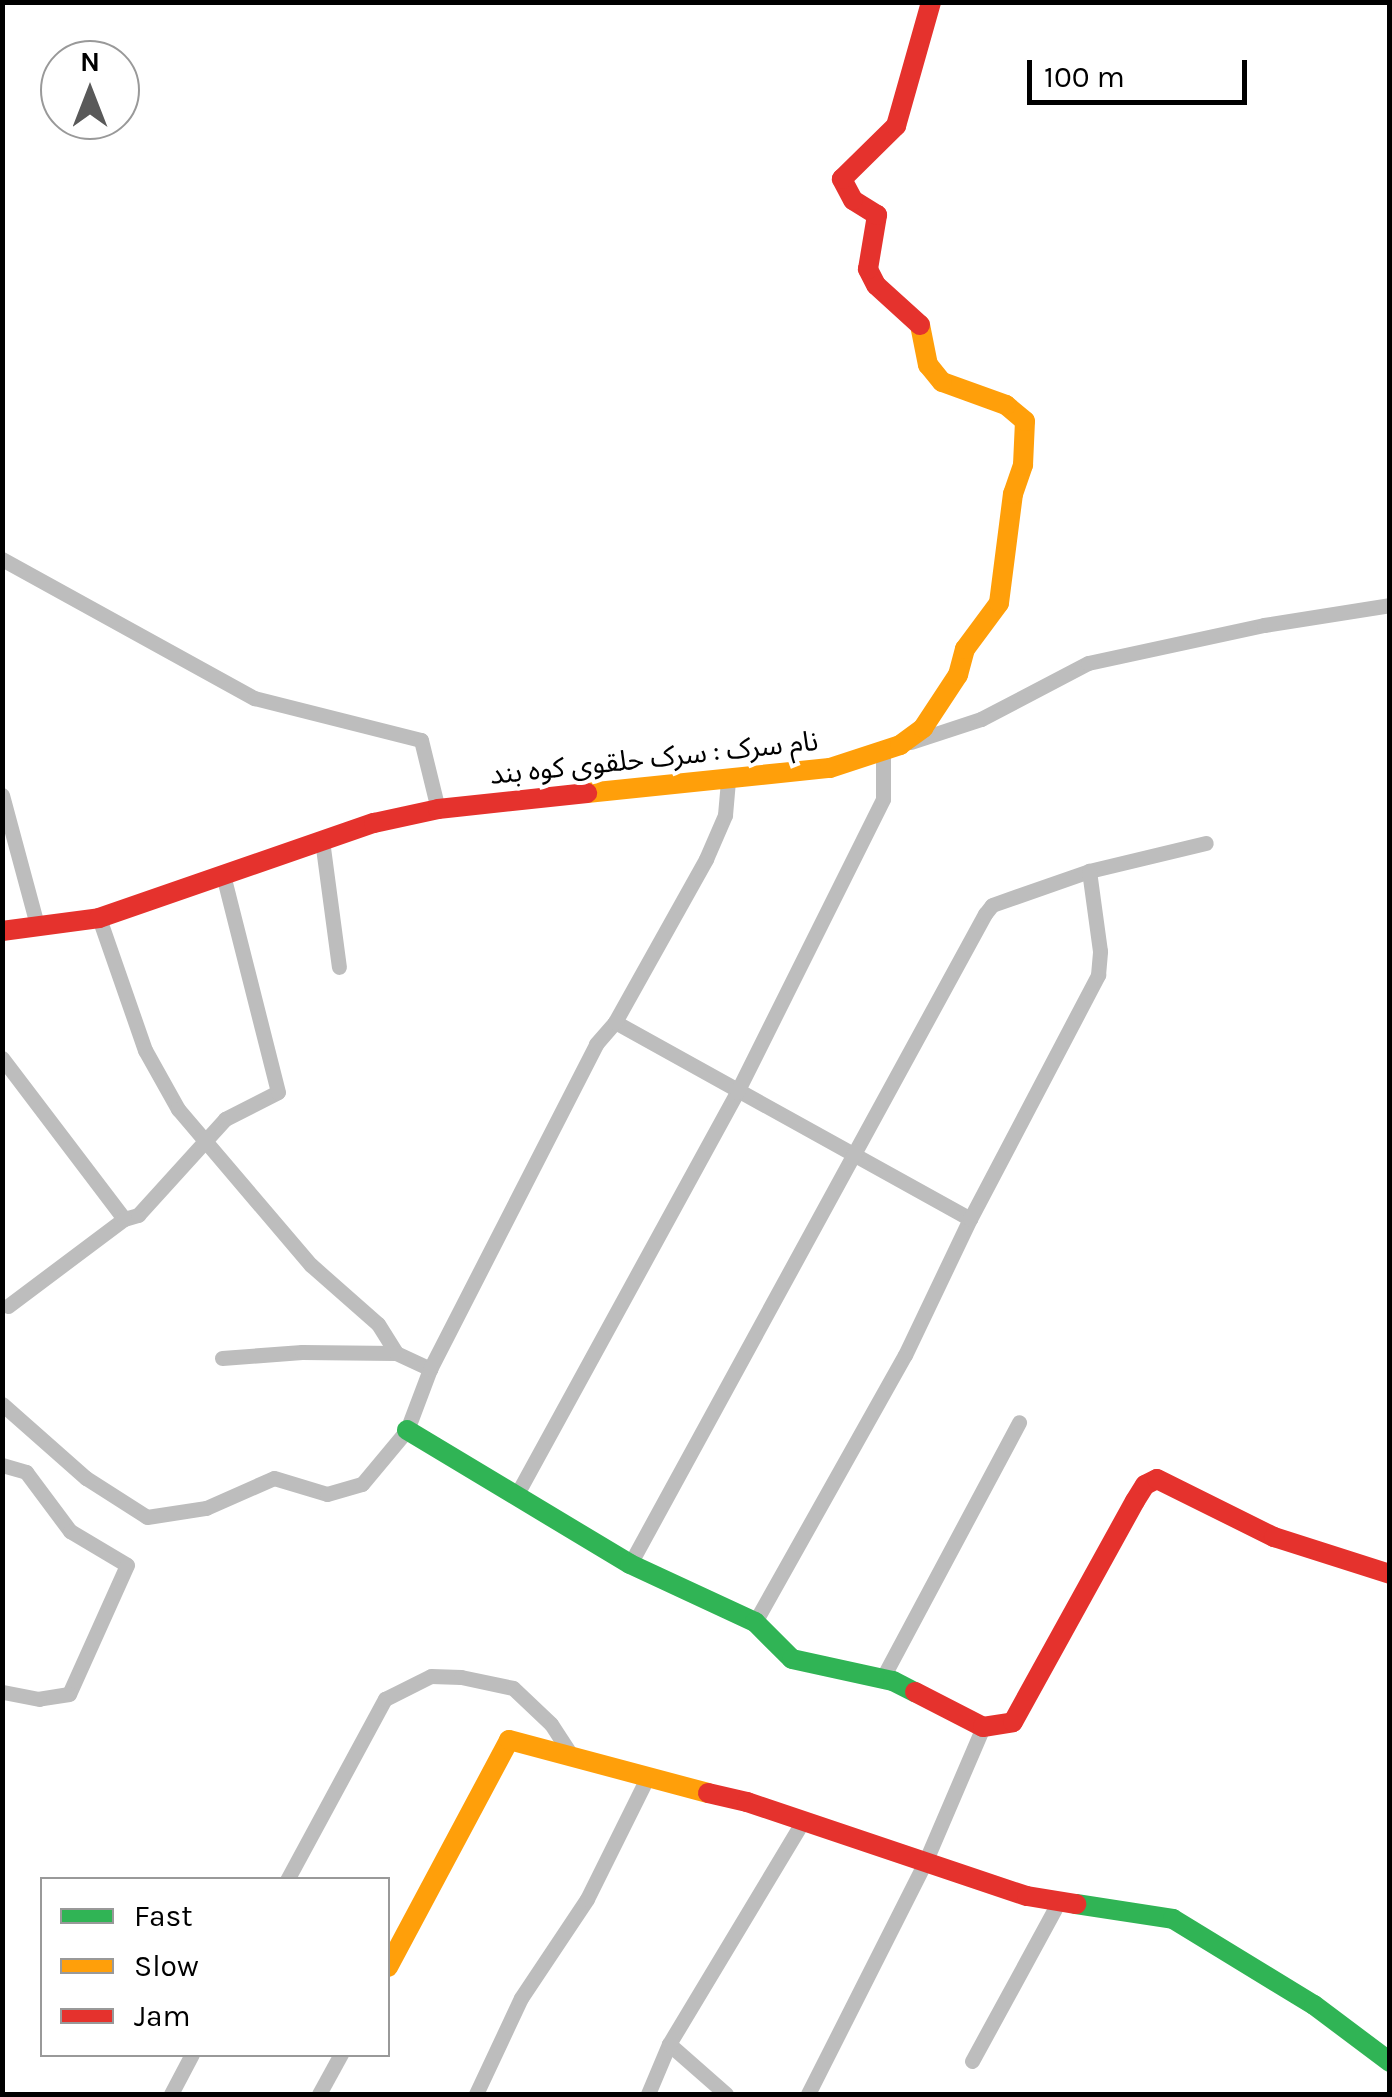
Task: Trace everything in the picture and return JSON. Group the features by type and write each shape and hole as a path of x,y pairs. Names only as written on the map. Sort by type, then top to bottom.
{"street":[{"name":"نام سرک : سرک حلقوی کوه بند","path":"2,932 99,918 374,822 438,809 830,768 891,748 922,728 958,675 965,649 999,603 1013,494 1024,465 1025,421 1006,405 942,382 928,365 919,320 876,285 868,269 878,236 878,215 852,200 842,179 896,126 930,2"},
{"path":"2,559 254,698 421,740 438,809"},
{"path":"517,1494 738,1092 883,799 891,748 981,719 1088,663 1264,624 1390,605"},
{"path":"2,1404 86,1478 147,1517 206,1508 274,1478 328,1494 362,1484 407,1430 430,1369 596,1044 615,1022 706,859 725,815 728,780"},
{"path":"2,796 37,925"},
{"path":"322,840 339,967"},
{"path":"630,1564 992,905 1089,871 1206,843"},
{"path":"755,1622 905,1355 970,1219 1098,975 1100,951 1089,871"},
{"path":"8,1306 124,1219 138,1215 226,1120 278,1092 223,875"},
{"path":"99,918 144,1050 178,1109 312,1265 378,1324 396,1353"},
{"path":"615,1022 970,1219"},
{"path":"2,1058 124,1219"},
{"path":"222,1358 302,1352 396,1353 430,1369"},
{"path":"882,1679 1020,1422"},
{"path":"407,1430 630,1564 755,1622 792,1660 882,1679 953,1709 983,1727 1013,1722 1102,1567 1134,1501 1157,1478 1274,1537 1390,1574"},
{"path":"2,1464 26,1472 70,1532 127,1565 68,1694 40,1699 2,1692"},
{"path":"289,1877 385,1699 431,1676 461,1677 512,1688 551,1724 572,1756"},
{"path":"808,2094 926,1860 983,1727"},
{"path":"390,1963 509,1740 646,1780 747,1802 1058,1903 1173,1919 1314,2005 1390,2062"},
{"path":"476,2094 522,1998 587,1899 646,1780"},
{"path":"648,2094 669,2044 803,1820"},
{"path":"972,2062 1058,1903"},
{"path":"669,2044 726,2094"},
{"path":"170,2094 190,2057"},
{"path":"319,2094 338,2057"}],"traffic: fast":[{"path":"407,1430 630,1564 755,1622 792,1659 893,1681 915,1692"},
{"path":"1076,1904 1173,1919 1314,2005 1390,2062"}],"traffic: slow":[{"path":"587,793 830,768 900,745 923,728 958,675 965,649 999,603 1013,494 1023,465 1025,421 1006,405 942,382 928,365 920,325"},
{"path":"390,1963 509,1740 708,1793"}],"traffic: jam":[{"path":"920,325 876,285 868,269 877,215 853,200 842,179 896,126 931,2"},
{"path":"2,931 99,918 374,823 438,809 587,793"},
{"path":"915,1692 983,1727 1013,1722 1135,1501 1145,1485 1157,1479 1274,1537 1390,1574"},
{"path":"708,1793 747,1802 1027,1896 1076,1904"}]}
